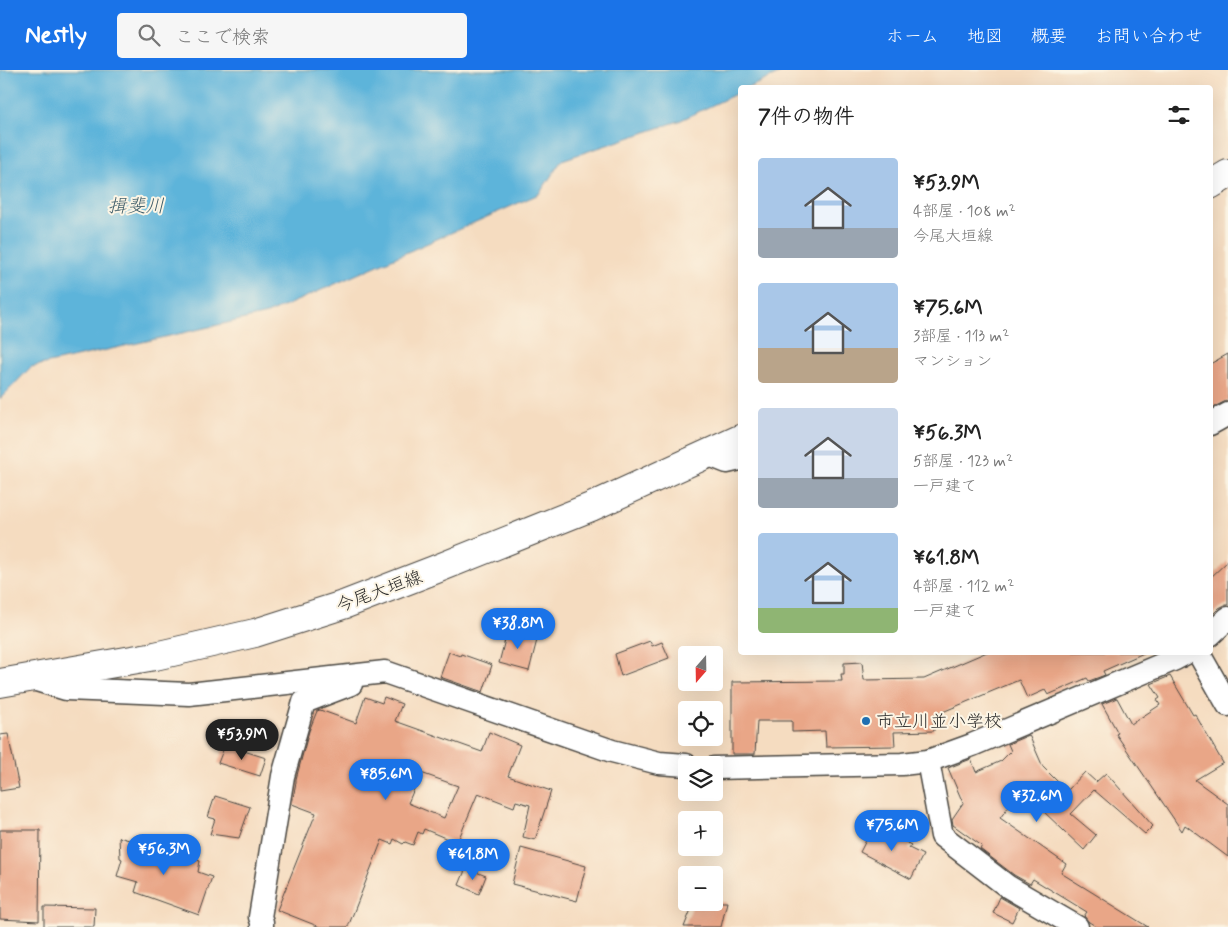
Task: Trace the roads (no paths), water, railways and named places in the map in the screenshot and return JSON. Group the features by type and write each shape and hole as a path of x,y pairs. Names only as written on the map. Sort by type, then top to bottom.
{"main road":[{"path":"1213,183 1228,174"},
{"name":"今尾大垣線","path":"0,682 173,652 255,633 346,604 591,507 738,440"}],"street":[{"path":"1213,422 1228,414"},
{"path":"707,454 727,462 738,459"},
{"path":"1213,632 1228,618"},
{"path":"723,768 902,764 928,761 972,745 1182,655"},
{"path":"1200,655 1228,705"},
{"path":"27,677 66,689 189,694 385,672 612,751 660,763 678,764"},
{"path":"262,927 260,917 283,776 304,702 385,672"},
{"path":"928,761 942,836 1007,886 1077,927"}],"water":[{"name":"揖斐川","path":"0,70 787,70 754,85 738,85 738,93 679,121 562,160 539,194 267,314 31,367 0,399"}],"place":[{"name":"市立川並小学校","path":"866,721"}]}
